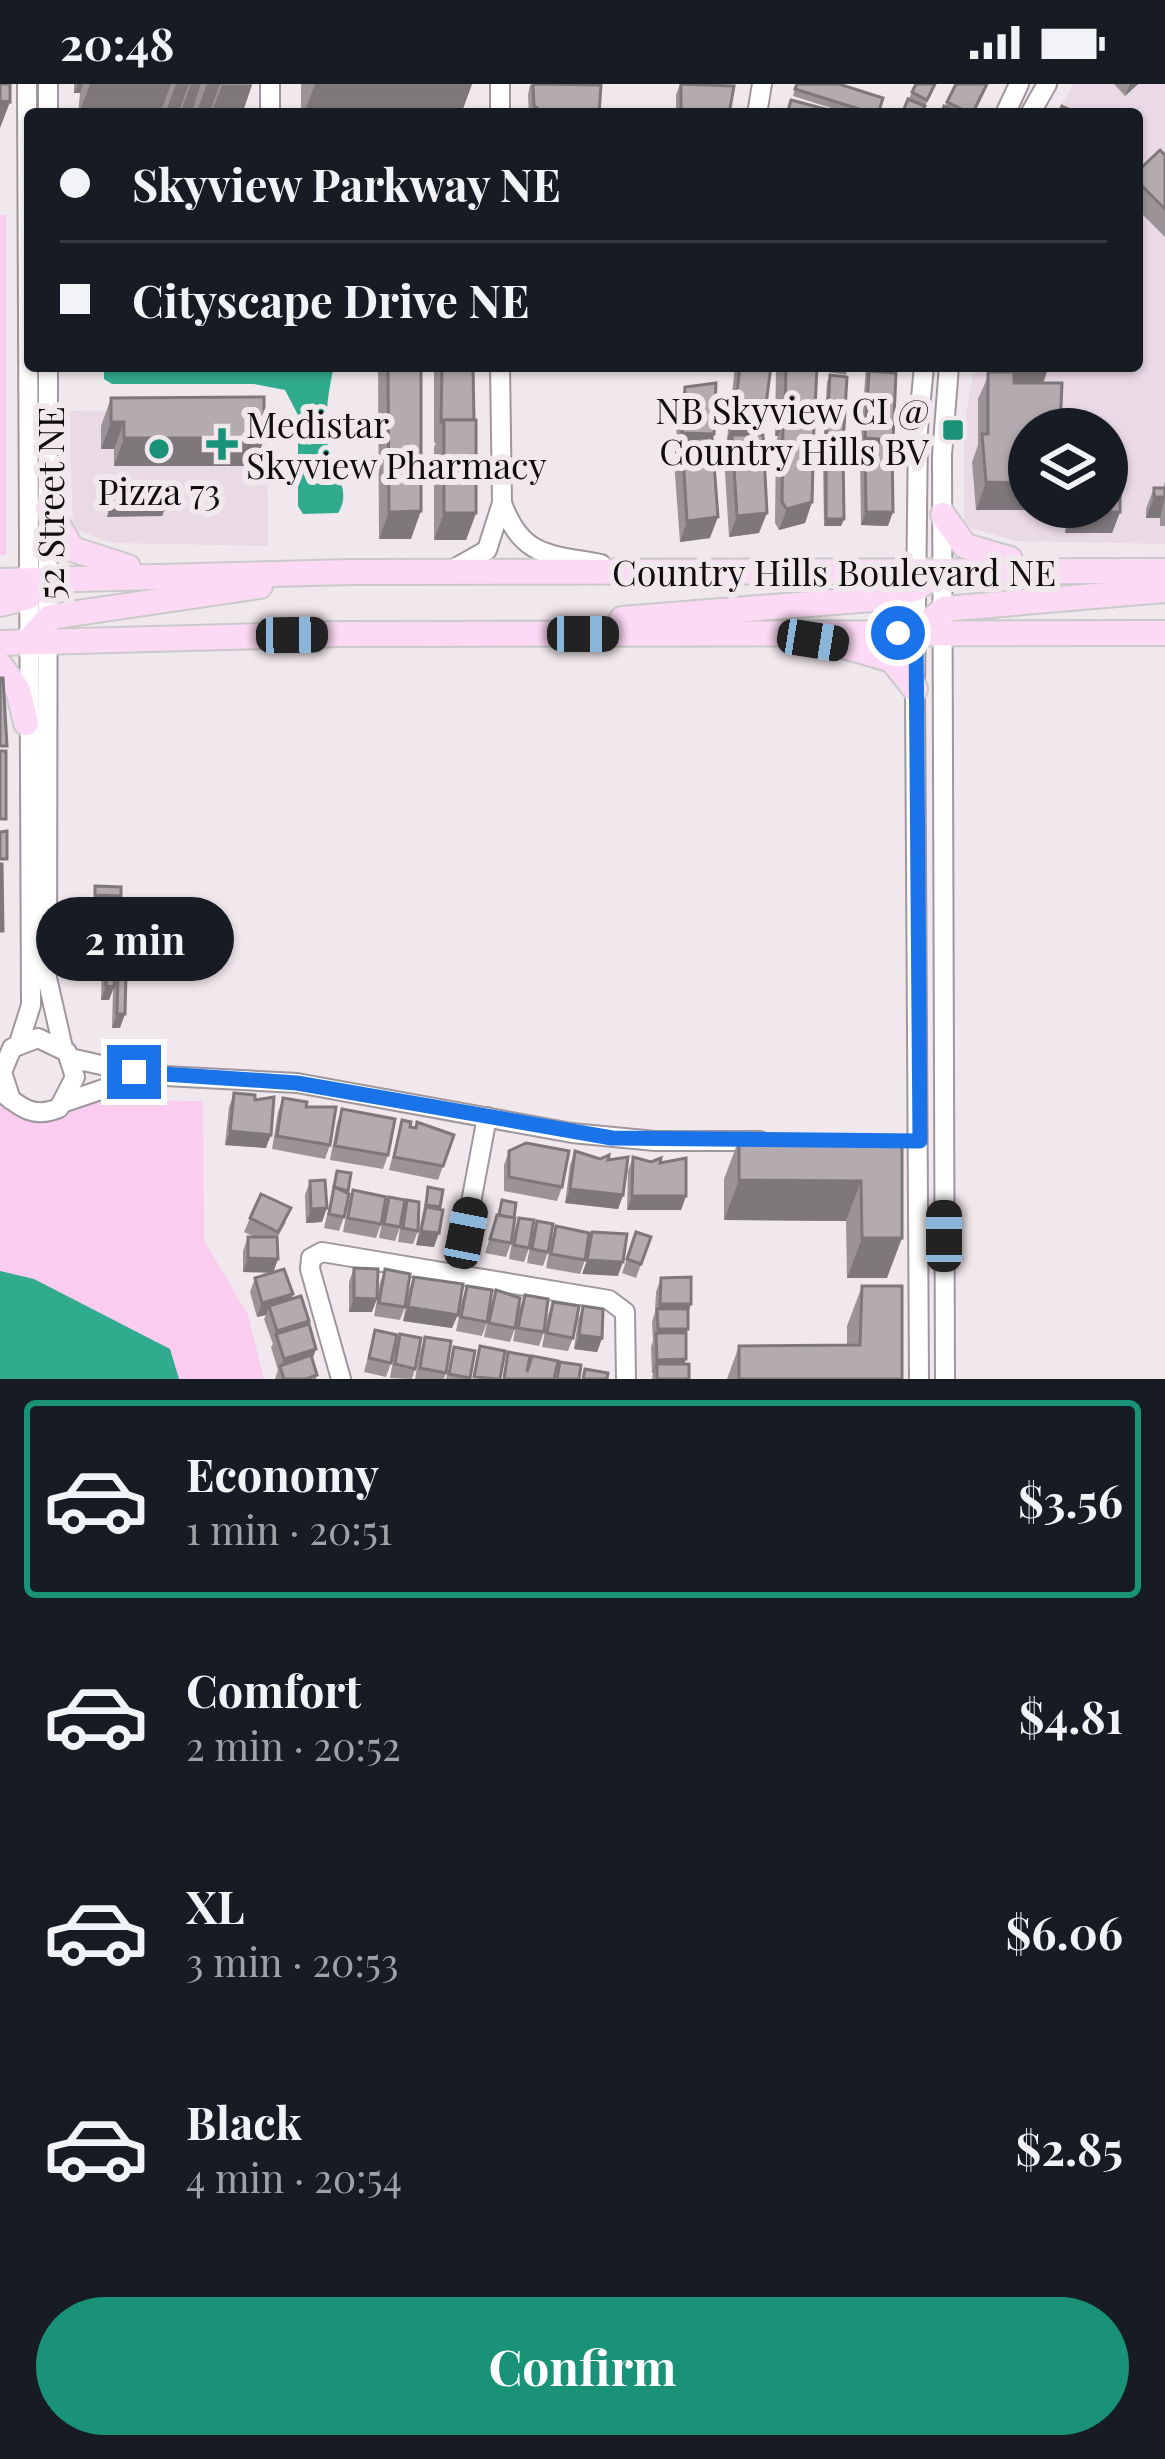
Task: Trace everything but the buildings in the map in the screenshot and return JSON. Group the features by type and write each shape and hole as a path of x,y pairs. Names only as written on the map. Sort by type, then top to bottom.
{"main road":[{"path":"48,508 62,538 82,555 178,574"},
{"path":"943,515 956,540 974,552 1089,571"},
{"name":"Country Hills Boulevard NE","path":"0,581 35,585 178,574 636,571 916,580 944,571 1165,571"},
{"path":"42,633 351,572"},
{"path":"440,634 885,598 916,580"},
{"path":"0,604 35,585"},
{"path":"944,621 1165,590"},
{"name":"Country Hills Boulevard NE","path":"0,644 42,633 916,633 944,621 1165,633"},
{"path":"772,633 879,654 899,664 915,689"},
{"path":"0,665 18,690 26,723"}],"street":[{"name":"52 Street NE","path":"31,372 35,585 42,633"},
{"name":"52 Street NE","path":"35,585 48,508 48,372"},
{"path":"500,372 502,503 511,529 527,546 636,571"},
{"path":"919,1379 910,1141 916,580 924,372"},
{"path":"945,1379 943,515 949,372"},
{"path":"440,572 485,552 502,503"},
{"path":"35,585 42,633 47,979 75,1077 65,1102"},
{"path":"42,633 26,723 32,1005 9,1051 2,1081 5,1095 39,1113 146,1075"},
{"path":"9,1051 48,1039 67,1053 146,1075 278,1080 633,1140 791,1141"},
{"path":"458,1272 487,1118"},
{"path":"910,1141 944,1141"},
{"path":"341,1379 311,1258 334,1252 619,1304 626,1320 626,1379"}],"shaded area":[{"path":"1074,84 1165,84 1165,544 1016,541 964,526 964,428 973,372 1143,372 1143,108 1059,108"},
{"path":"0,215 6,215 6,555 0,555"},
{"path":"104,372 333,372 326,426 342,488 338,513 303,514 298,506 298,415 285,390 254,384 112,384 104,379"},
{"path":"69,411 267,412 268,546 113,543 73,529"},
{"path":"95,1100 203,1101 204,1240 248,1315 264,1379 0,1379 0,1102 36,1120 58,1117"},
{"path":"0,1271 34,1279 170,1349 179,1379 0,1379"}],"place":[{"name":"NB Skyview CI @ Country Hills BV","path":"953,430"},
{"name":"Medistar Skyview Pharmacy","path":"222,444"},
{"name":"Pizza 73","path":"159,449"}],"route":[{"path":"134,1072 297,1083 612,1138 920,1141 916,633 898,633"}]}
